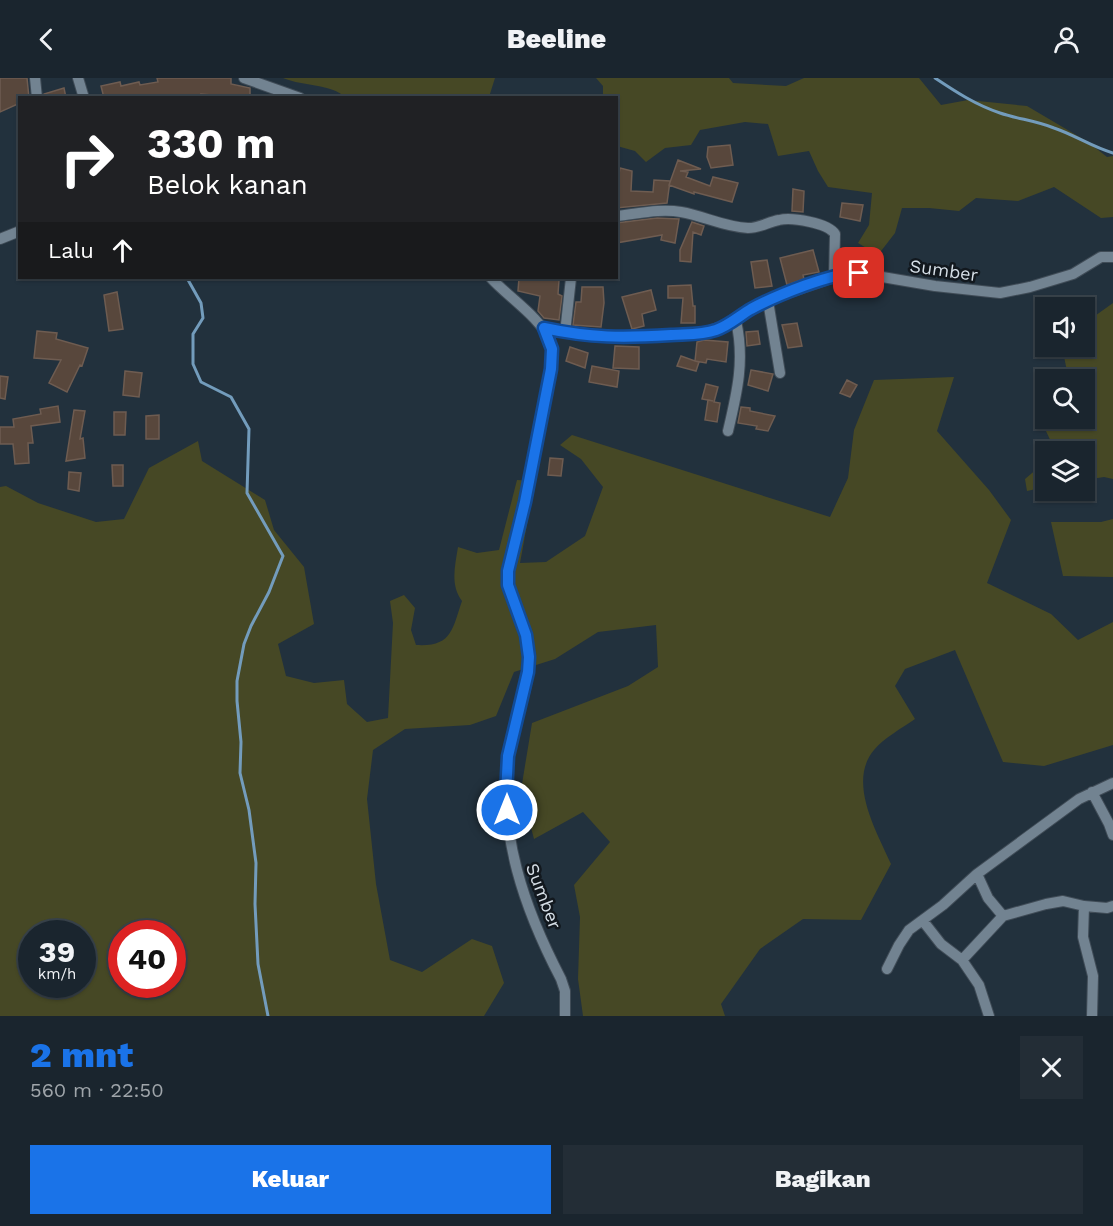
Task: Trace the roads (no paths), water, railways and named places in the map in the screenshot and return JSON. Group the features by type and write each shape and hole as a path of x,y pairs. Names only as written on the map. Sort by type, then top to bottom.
{"street":[{"path":"35,78 37,96"},
{"path":"78,78 83,96"},
{"path":"244,78 275,94"},
{"path":"618,216 673,211 716,223 747,228 763,226 780,219 824,225 831,228 835,234 834,277"},
{"path":"0,239 18,232"},
{"name":"Sumber","path":"544,328 597,337 631,338 700,333 713,331 736,321 753,308 768,301 846,273 859,273 935,286 1000,292 1030,287 1073,274 1101,257 1113,257"},
{"path":"492,279 544,328"},
{"path":"566,333 571,279"},
{"path":"768,301 780,373"},
{"path":"728,432 740,373 741,348 736,321"},
{"name":"Sumber","path":"544,328 552,349 551,369 525,502 508,571 508,585 526,635 529,657 528,672 510,747 506,794 508,827 514,861 524,894 565,991 565,1016"},
{"path":"887,969 909,930 923,921 977,874 1079,799 1113,783"},
{"path":"1092,792 1113,835"},
{"path":"977,874 988,898 1003,915"},
{"path":"962,960 1003,915 1063,901 1084,906 1107,908 1113,906"},
{"path":"1084,906 1083,937 1092,976 1092,1016"},
{"path":"923,921 941,944 962,960 979,985 989,1016"}],"waterway":[{"path":"935,78 966,98 991,110 1048,126 1113,153"},
{"path":"188,279 201,303 203,318 193,334 193,364 201,382 231,397 249,429 247,493 283,556 244,644 237,681 241,742 240,773 249,810 256,863 255,904 258,964 268,1016"}]}
